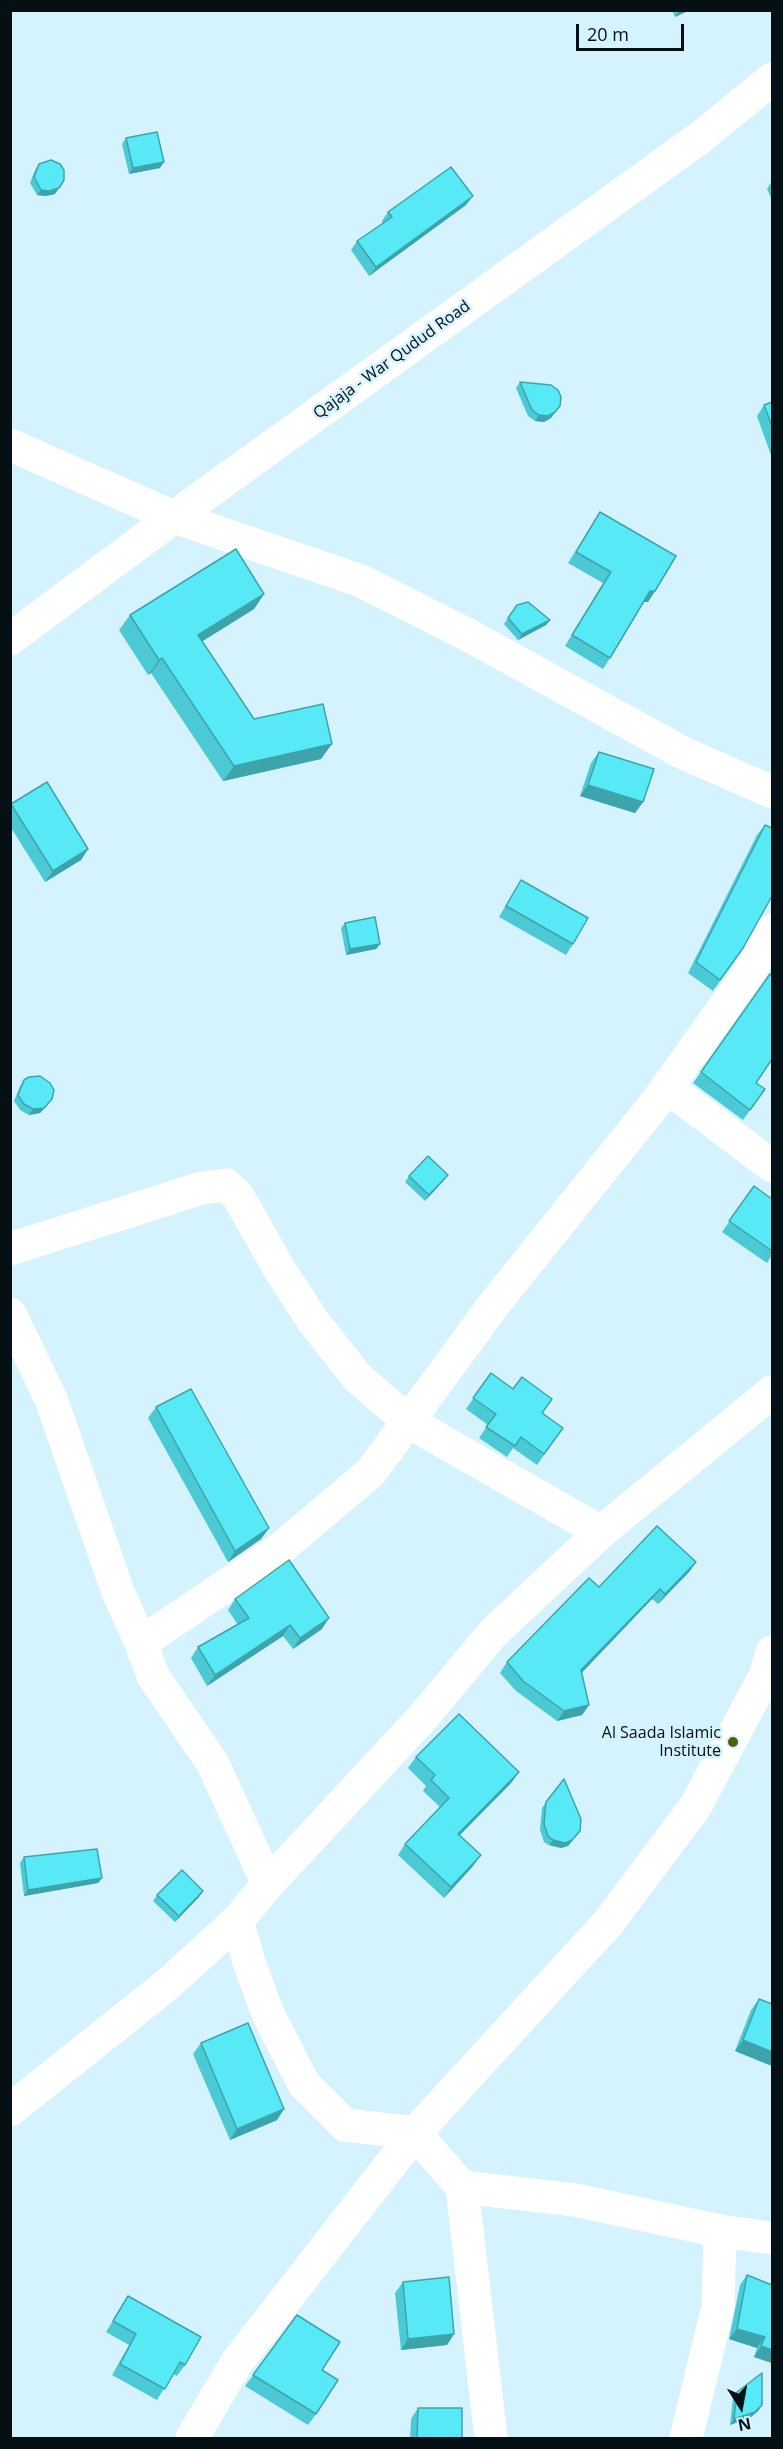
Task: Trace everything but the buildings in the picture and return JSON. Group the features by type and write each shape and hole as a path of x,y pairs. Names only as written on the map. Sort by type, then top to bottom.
{"street":[{"name":"Qajaja - War Qudud Road","path":"10,639 174,517 701,137 772,79"},
{"path":"10,445 174,517 361,581 468,635 683,753 772,792"},
{"path":"141,1643 280,1549 371,1472 495,1303 667,1087 752,968 772,930"},
{"path":"667,1087 772,1166"},
{"path":"10,1249 202,1188 226,1185 238,1196 278,1267 326,1337 358,1378 409,1422 601,1532"},
{"path":"10,1314 51,1399 118,1592 153,1676 213,1764 268,1884"},
{"path":"10,2110 168,1984 237,1921 268,1884 423,1717 493,1634 601,1532 772,1392"},
{"path":"192,2439 237,2362 415,2133 600,1932 695,1807 765,1676 772,1652"},
{"path":"237,1921 268,2014 304,2084 345,2125 415,2133 462,2187 491,2439"},
{"path":"462,2187 575,2200 720,2231 772,2238"},
{"path":"686,2439 718,2307 720,2231"}],"place":[{"name":"Al Saada Islamic Institute","path":"733,1742"}]}
